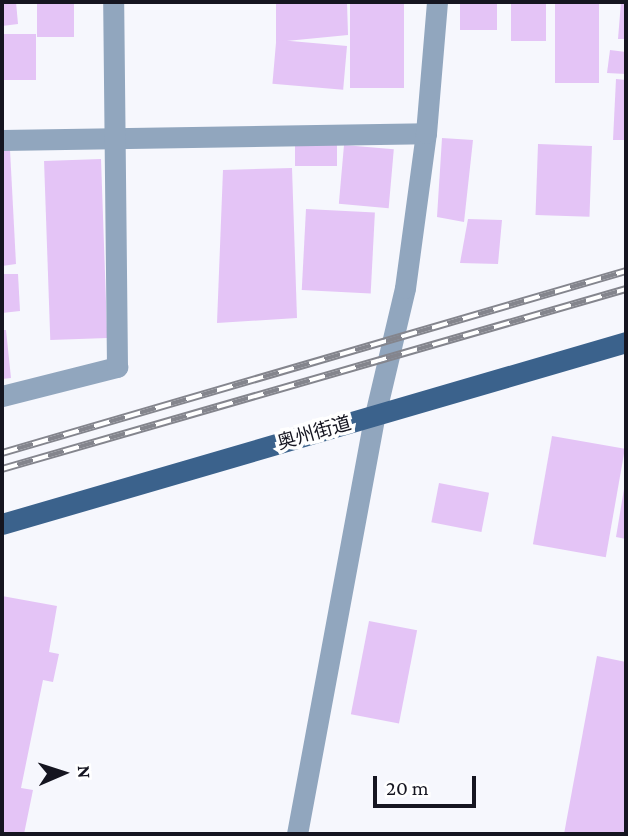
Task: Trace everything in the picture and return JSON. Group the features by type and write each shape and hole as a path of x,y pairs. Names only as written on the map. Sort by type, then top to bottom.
{"main road":[{"name":"奥州街道","path":"2,524 626,342"}],"street":[{"path":"2,396 117,368 113,2"},
{"path":"297,834 375,415 405,288 426,133 437,2"},
{"path":"2,140 426,133"}],"building":[{"path":"2,2 16,2 18,24 2,26"},
{"path":"37,2 74,2 74,37 37,37"},
{"path":"276,2 347,2 348,35 276,42"},
{"path":"350,2 404,2 404,88 350,88"},
{"path":"460,2 497,2 497,30 460,30"},
{"path":"511,2 546,2 546,41 511,41"},
{"path":"555,2 599,2 599,83 555,83"},
{"path":"621,2 626,2 626,39 618,39"},
{"path":"2,34 36,34 36,80 2,80"},
{"path":"276,40 347,46 343,90 272,84"},
{"path":"610,50 626,52 626,74 607,73"},
{"path":"616,79 626,80 626,140 613,140"},
{"path":"442,138 473,140 464,222 437,217"},
{"path":"295,141 337,141 337,166 295,166"},
{"path":"538,144 592,146 589,217 536,215"},
{"path":"344,145 394,149 389,208 339,204"},
{"path":"2,150 10,150 16,264 2,266"},
{"path":"101,159 107,338 50,340 44,161"},
{"path":"292,168 297,318 217,323 223,170"},
{"path":"306,209 375,213 371,294 302,290"},
{"path":"468,219 502,220 498,264 460,263"},
{"path":"2,274 18,274 20,311 2,313"},
{"path":"2,330 6,330 11,378 2,379"},
{"path":"552,436 625,449 606,557 533,544"},
{"path":"439,483 489,493 481,532 431,522"},
{"path":"626,484 626,539 616,537"},
{"path":"2,596 57,606 49,652 59,654 53,682 43,680 21,788 33,790 24,834 2,834"},
{"path":"369,621 417,630 399,724 351,714"},
{"path":"597,656 626,662 626,834 564,834"}],"railway":[{"path":"2,453 626,271"},
{"path":"2,469 626,289"}]}
